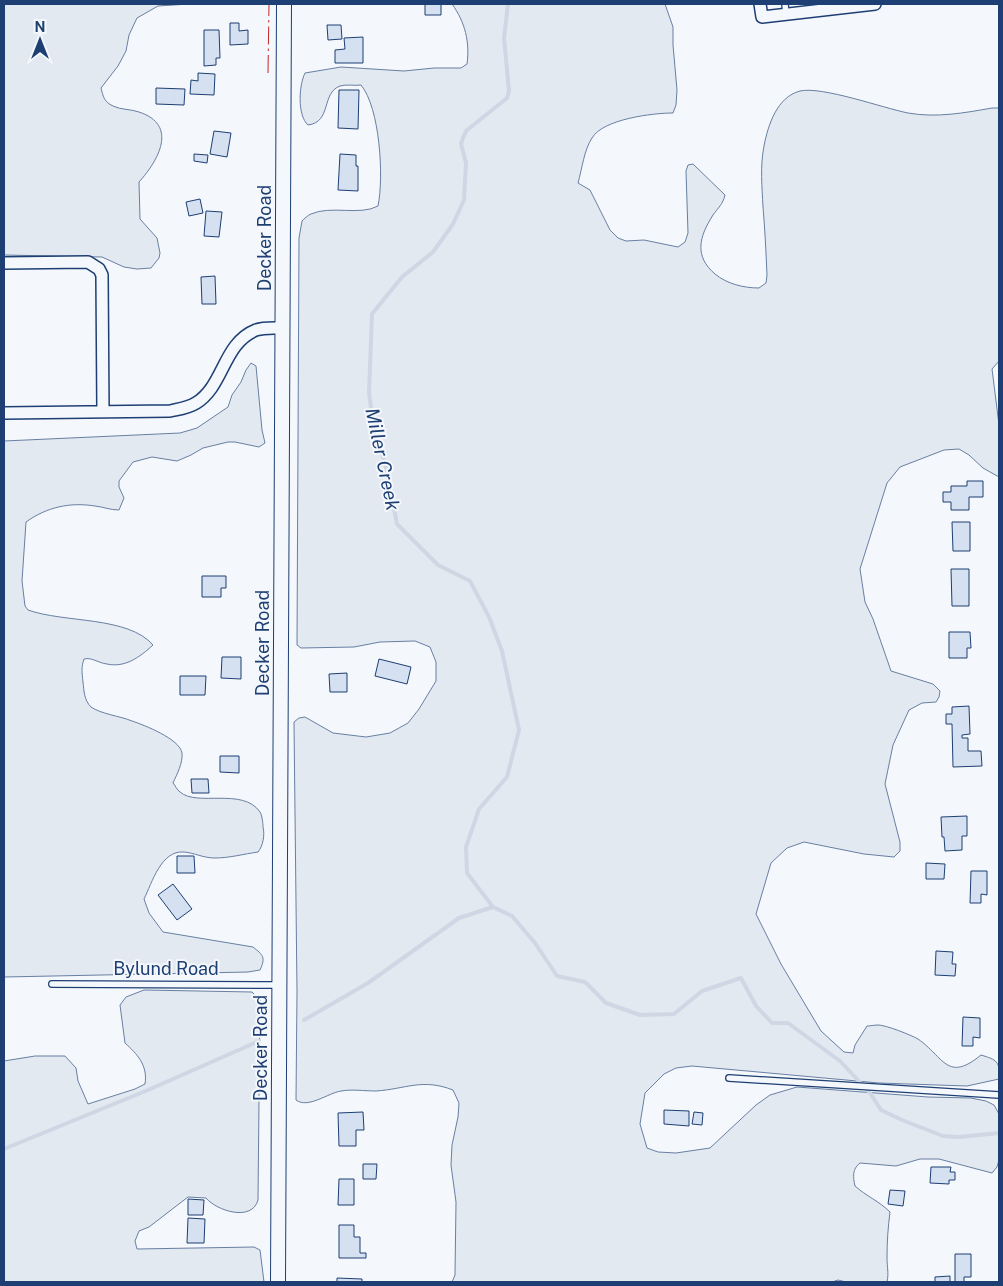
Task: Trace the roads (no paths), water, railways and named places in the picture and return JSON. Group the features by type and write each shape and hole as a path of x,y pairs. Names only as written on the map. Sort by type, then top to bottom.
{"street":[{"name":"Decker Road","path":"278,1282 284,4"},
{"path":"760,4 762,17 786,9 875,4"},
{"path":"4,263 88,262 99,269 102,275 102,412"},
{"path":"4,414 170,411 185,408 196,403 206,394 215,383 232,350 250,333 258,329 283,328"}],"lane":[{"name":"Bylund Road","path":"52,984 280,984"},
{"path":"730,1078 999,1095"}],"waterway":[{"name":"Miller Creek","path":"508,4 504,38 509,91 507,98 466,131 463,138 461,144 466,163 464,200 453,224 433,252 402,277 372,314 369,392 374,432 385,463 397,524 438,565 470,581 489,617 502,651 519,730 507,777 479,809 466,847 467,873 493,907 512,916 535,943 557,976 585,982 606,1003 640,1015 674,1014 702,991 741,978 756,1006 772,1023 788,1023 840,1061 870,1093 881,1110 943,1136 959,1137 999,1133"},
{"path":"304,1020 368,983 459,918 493,907"},
{"path":"4,1149 148,1090 259,1041"}]}
